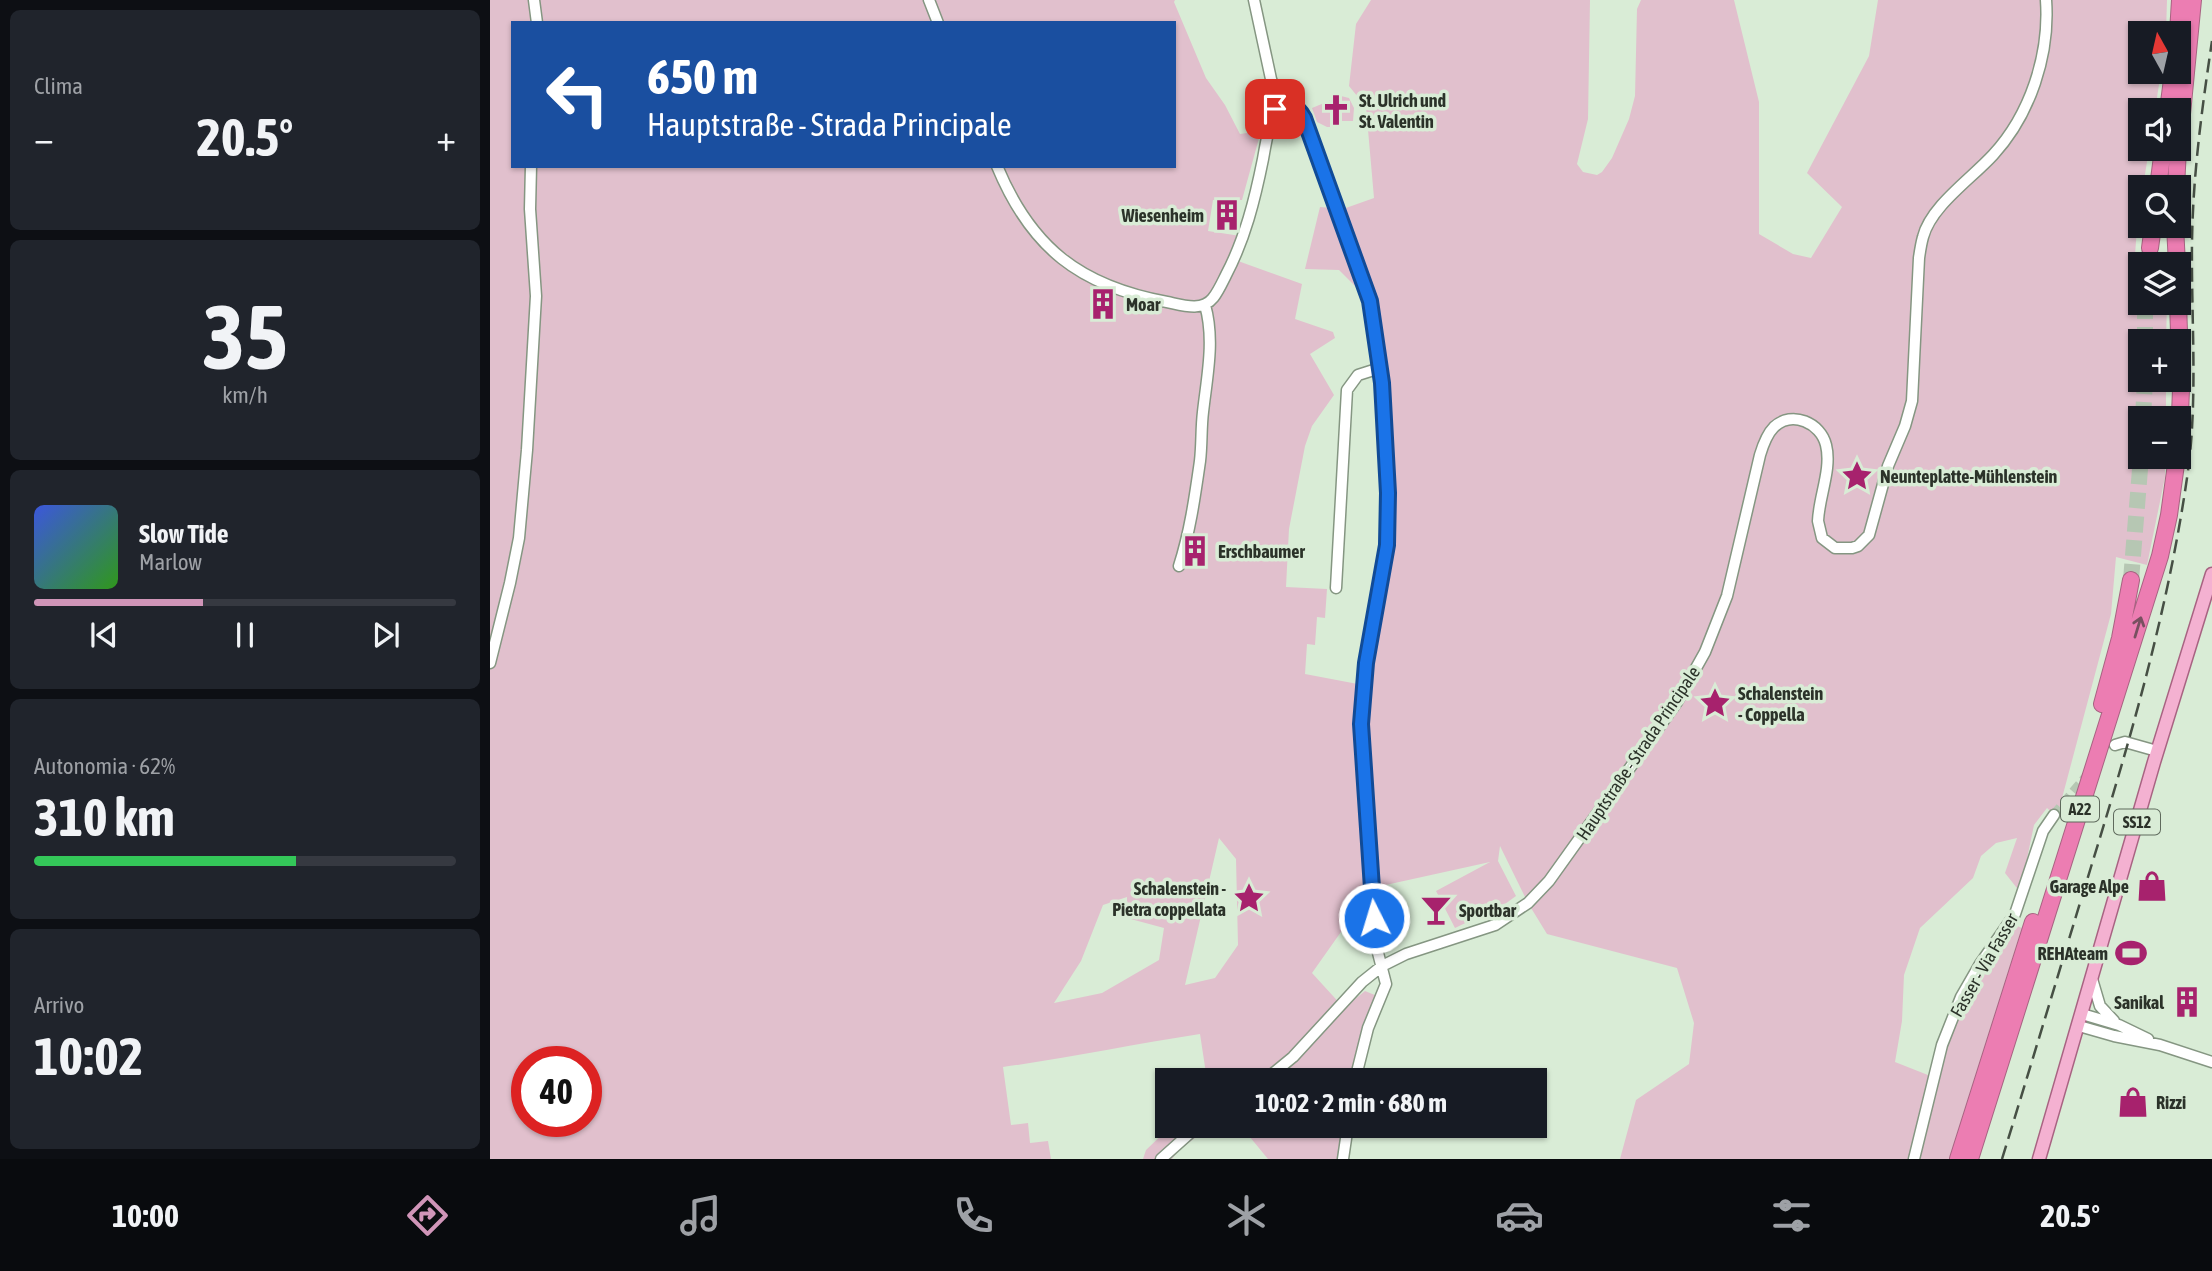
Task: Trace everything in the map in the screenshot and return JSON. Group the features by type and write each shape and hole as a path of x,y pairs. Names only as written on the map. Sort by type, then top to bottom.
{"highway":[{"path":"2179,21 2180,0"},
{"path":"2184,98 2193,0"},
{"path":"2150,248 2151,238"},
{"path":"2178,315 2180,406"},
{"name":"A22","path":"1970,1159 2160,556 2176,469"},
{"name":"A22","path":"1958,1159 2107,688 2131,580"}],"main road":[{"name":"SS12","path":"2039,1159 2157,751 2212,574"}],"street":[{"path":"534,0 537,21"},
{"path":"929,0 937,21"},
{"path":"1254,0 1269,70 1280,106"},
{"name":"Hauptstraße - Strada Principale","path":"1382,966 1406,954 1475,933 1510,916 1528,904 1571,851 1677,702 1705,652 1727,596 1762,448 1773,428 1784,421 1801,420 1816,428 1825,441 1828,458 1818,520 1819,531 1827,544 1842,549 1852,548 1869,535 1888,466 1912,401 1919,258 1923,235 1931,219 1993,155 2022,114 2039,68 2046,35 2046,0"},
{"path":"998,168 1009,194 1028,224 1046,246 1070,266 1093,279 1141,296 1191,306 1205,304 1217,291 1241,245 1275,109 1280,106 1293,107 1304,118 1370,301 1380,368 1388,480 1387,545 1366,663 1361,724 1375,928 1377,948 1386,979 1384,991 1368,1028 1358,1068"},
{"path":"490,663 519,538 527,450 536,296 530,209 531,168"},
{"path":"1179,566 1190,530 1200,460 1202,414 1210,371 1205,304"},
{"path":"1336,588 1347,390 1358,375 1380,368"},
{"path":"2115,745 2125,743 2157,751"},
{"name":"Fasser - Via Fasser","path":"1914,1159 1941,1045 1961,997 2015,914 2043,831 2054,815"},
{"path":"1280,1068 1362,982 1382,966"},
{"path":"2092,979 2100,1006 2107,1015 2119,1025 2160,1045"},
{"path":"2081,1020 2119,1025"},
{"path":"2081,1020 2114,1036 2160,1045 2212,1062"},
{"path":"1161,1159 1184,1138"},
{"path":"1343,1159 1346,1138"}],"shaded area":[{"path":"490,0 1175,0 1206,78 1225,105 1240,134 1261,131 1242,200 1213,200 1208,231 1247,237 1238,261 1302,284 1295,319 1333,332 1335,338 1310,354 1334,395 1312,426 1305,446 1289,529 1286,587 1327,589 1325,618 1317,617 1315,645 1307,644 1305,674 1363,685 1384,565 1388,493 1370,301 1339,270 1305,269 1320,207 1343,209 1374,198 1366,107 1349,86 1356,24 1371,0 1590,0 1588,119 1577,164 1583,172 1597,175 1612,158 1629,119 1635,96 1637,9 1641,0 1734,0 1759,102 1759,234 1793,254 1811,258 1842,207 1807,173 1869,56 1878,0 2167,0 2166,21 2128,21 2128,84 2159,84 2157,98 2128,98 2128,161 2147,161 2145,175 2128,175 2128,238 2136,238 2135,252 2128,252 2128,315 2167,315 2166,329 2128,329 2128,392 2166,392 2166,406 2128,406 2128,469 2165,469 2165,477 2147,565 2116,557 2111,614 2057,817 2047,808 2034,825 2020,892 2005,873 2017,838 1996,843 1981,856 1973,878 1920,928 1904,975 1902,1021 1895,1062 1933,1077 1961,997 2010,923 2022,928 1949,1159 1620,1159 1636,1100 1689,1064 1694,1023 1677,968 1547,934 1528,903 1500,846 1498,861 1516,896 1505,904 1455,928 1436,891 1490,862 1372,888 1312,973 1344,1008 1365,991 1382,998 1359,1068 1205,1068 1200,1034 1003,1067 1011,1125 1028,1123 1030,1143 1048,1141 1051,1159 490,1159","holes":["1219,838 1236,859 1238,945 1215,978 1185,985","1127,897 1127,918 1164,928 1159,960 1102,993 1054,1003 1081,961 1103,905"]},
{"path":"1341,96 1349,98 1354,108 1353,121 1339,121 1339,127 1327,127 1317,122 1312,108"},
{"path":"1158,1138 1195,1138 1172,1159 1143,1159 1146,1150"},
{"path":"1251,1138 1346,1138 1343,1159 1268,1159"}],"tunnel":[{"path":"2150,248 2150,252"},
{"path":"2145,315 2145,329"},
{"path":"2144,392 2144,406"},
{"path":"2131,580 2140,469"},
{"path":"2054,815 2087,776"}],"railway":[{"path":"2002,1159 2134,720 2160,622 2180,522 2193,414 2194,191 2212,41"}],"place":[{"name":"St. Ulrich und St. Valentin","path":"1336,110"},
{"name":"Wiesenheim","path":"1227,215"},
{"name":"Moar","path":"1103,304"},
{"name":"Neunteplatte-Mühlenstein","path":"1857,476"},
{"name":"Erschbaumer","path":"1195,551"},
{"name":"Schalenstein - Coppella","path":"1715,703"},
{"name":"Garage Alpe","path":"2152,886"},
{"name":"Schalenstein - Pietra coppellata","path":"1249,898"},
{"name":"Sportbar","path":"1436,910"},
{"name":"REHAteam","path":"2131,953"},
{"name":"Sanikal","path":"2187,1002"},
{"name":"Rizzi","path":"2133,1102"}],"route":[{"path":"1275,109 1289,105 1297,109 1304,118 1370,301 1377,339 1387,467 1387,545 1366,663 1361,724 1374,918"}]}
